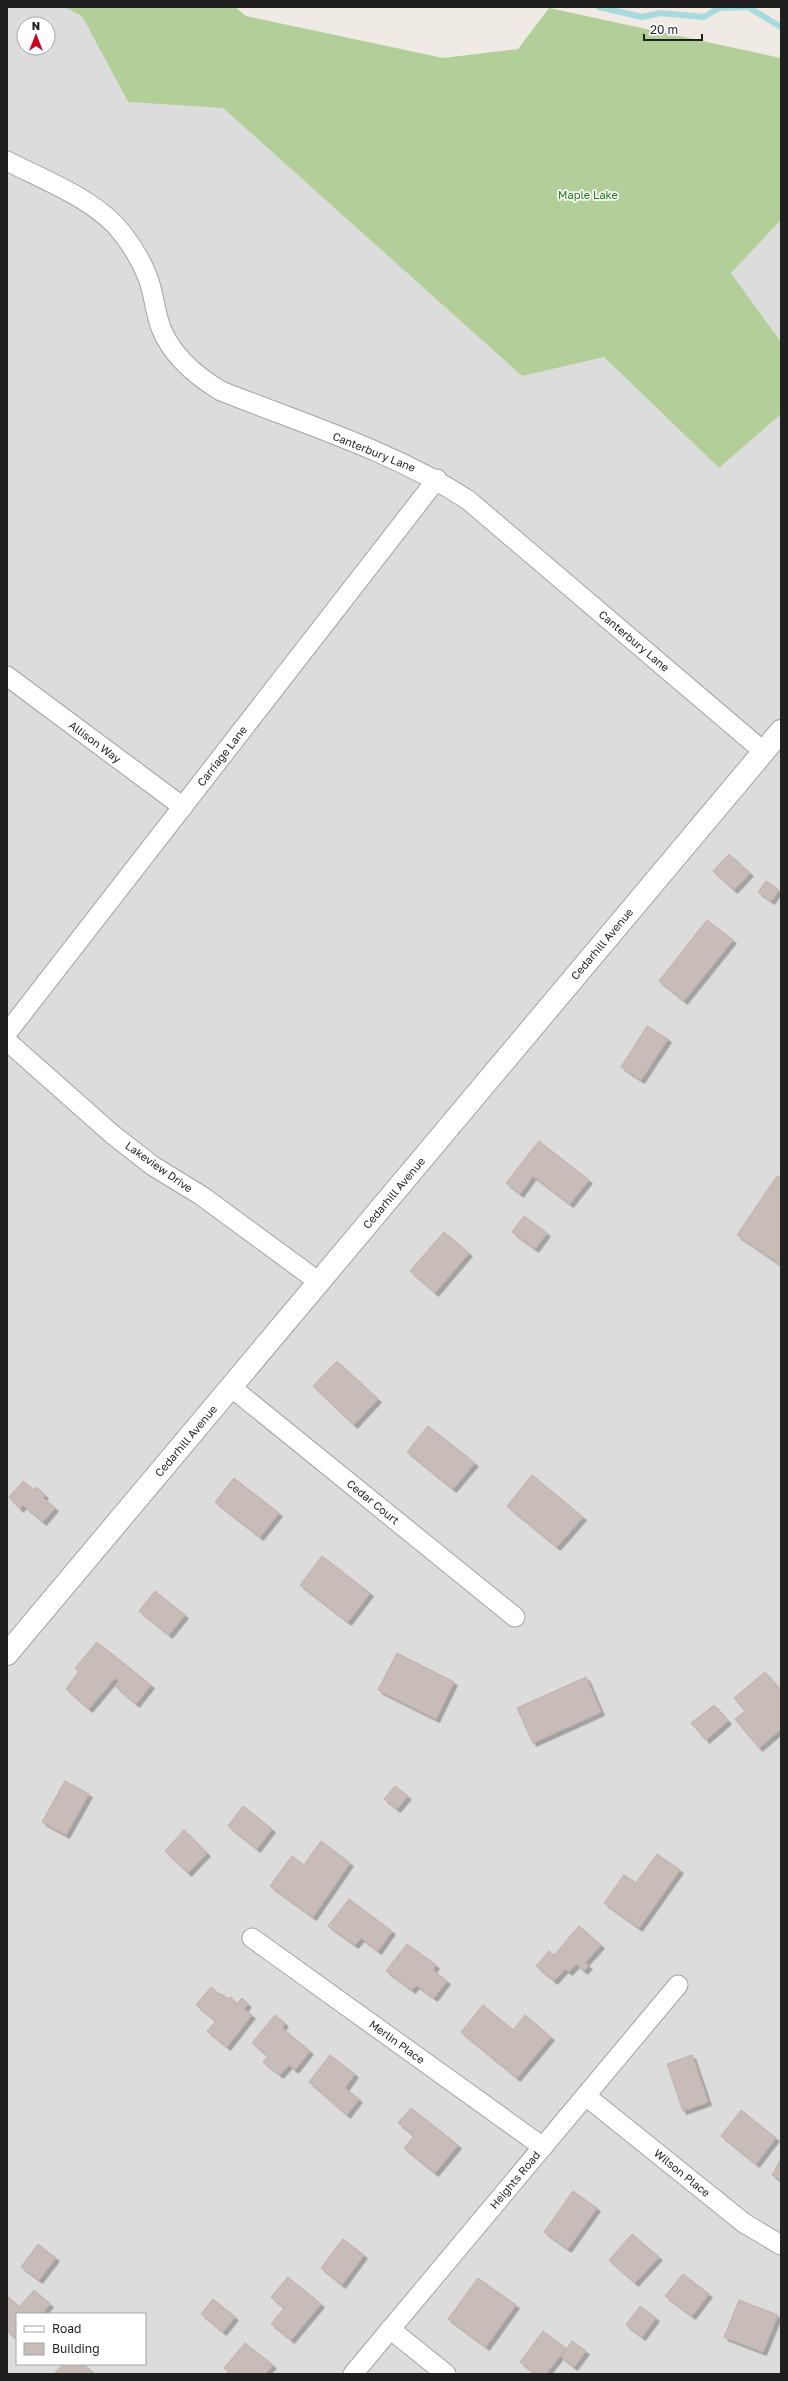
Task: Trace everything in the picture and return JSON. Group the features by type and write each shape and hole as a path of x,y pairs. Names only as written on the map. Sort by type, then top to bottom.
{"street":[{"name":"Canterbury Lane","path":"7,161 79,198 103,214 121,232 137,255 148,278 161,328 168,341 182,362 201,379 221,391 402,462 437,479 468,500 764,751"},
{"name":"Carriage Lane","path":"7,1033 437,479"},
{"name":"Allison Way","path":"7,676 183,807"},
{"name":"Cedarhill Avenue","path":"7,1654 781,731"},
{"name":"Lakeview Drive","path":"7,1041 123,1143 153,1166 202,1196 319,1282"},
{"name":"Cedar Court","path":"231,1387 515,1617"},
{"name":"Merlin Place","path":"252,1938 543,2147"},
{"name":"Heights Road","path":"352,2374 678,1985"},
{"name":"Wilson Place","path":"586,2096 744,2223 781,2245"},
{"path":"390,2329 446,2374"}],"shaded area":[{"path":"7,7 64,7 82,16 128,102 223,108 522,376 604,357 719,468 781,414 781,2374 7,2374"},
{"path":"781,220 781,342 731,273"}],"green space":[{"name":"Maple Lake","path":"64,7 235,7 246,16 443,58 518,49 549,8 781,58 781,220 731,273 781,342 781,414 719,468 604,357 522,376 223,108 128,102 82,16"}],"building":[{"path":"729,854 750,873 734,890 713,871"},
{"path":"766,881 779,890 771,901 758,892"},
{"path":"707,920 733,940 684,1001 659,981"},
{"path":"647,1026 668,1039 641,1080 621,1067"},
{"path":"539,1141 589,1180 570,1204 533,1176 520,1194 506,1183"},
{"path":"777,1176 781,1178 781,1265 737,1235"},
{"path":"524,1216 547,1233 535,1249 512,1232"},
{"path":"444,1232 469,1253 435,1293 410,1271"},
{"path":"337,1361 378,1399 354,1425 313,1386"},
{"path":"428,1426 475,1463 453,1489 407,1452"},
{"path":"532,1475 583,1517 557,1547 507,1506"},
{"path":"234,1478 279,1513 260,1537 215,1502"},
{"path":"23,1481 34,1490 36,1487 45,1495 43,1498 55,1508 43,1522 23,1505 20,1509 9,1497"},
{"path":"322,1556 370,1593 348,1622 300,1585"},
{"path":"155,1591 185,1615 169,1635 139,1611"},
{"path":"97,1642 151,1685 136,1704 116,1687 120,1683 115,1678 89,1709 66,1689 79,1671 75,1668"},
{"path":"397,1653 454,1682 436,1719 378,1690"},
{"path":"765,1672 781,1691 781,1729 759,1748 735,1719 745,1711 734,1698"},
{"path":"586,1677 601,1712 533,1743 517,1708"},
{"path":"714,1705 728,1721 706,1740 691,1723"},
{"path":"65,1781 89,1794 66,1835 42,1822"},
{"path":"395,1786 408,1796 397,1809 384,1799"},
{"path":"243,1806 272,1829 257,1849 228,1826"},
{"path":"184,1830 207,1853 188,1873 165,1851"},
{"path":"321,1841 350,1863 313,1917 270,1886 292,1856 304,1865"},
{"path":"657,1854 680,1870 639,1928 604,1903 624,1875 636,1883"},
{"path":"349,1899 392,1931 378,1951 361,1938 355,1945 328,1926"},
{"path":"579,1926 601,1945 585,1963 589,1966 584,1971 576,1964 569,1972 565,1969 554,1981 536,1966 549,1951 554,1955"},
{"path":"407,1944 436,1965 433,1970 447,1981 434,1998 416,1985 412,1990 386,1971"},
{"path":"211,1987 219,1994 220,1993 228,1999 230,1997 237,2003 242,1998 248,2004 244,2009 252,2015 227,2047 207,2031 216,2021 196,2005"},
{"path":"483,2005 513,2030 525,2015 551,2037 517,2078 461,2032"},
{"path":"275,2015 285,2023 282,2028 310,2051 295,2070 289,2065 280,2075 263,2062 268,2056 252,2043"},
{"path":"330,2055 355,2074 345,2088 359,2099 347,2115 309,2082"},
{"path":"692,2055 708,2102 683,2111 667,2064"},
{"path":"411,2108 458,2145 435,2173 404,2148 414,2136 398,2123"},
{"path":"741,2110 776,2138 756,2164 721,2136"},
{"path":"781,2159 781,2180 772,2175"},
{"path":"573,2191 597,2208 568,2249 544,2232"},
{"path":"632,2234 659,2257 635,2283 609,2260"},
{"path":"343,2239 364,2255 342,2285 321,2268"},
{"path":"38,2244 56,2258 39,2280 21,2267"},
{"path":"683,2274 709,2294 692,2316 665,2296"},
{"path":"288,2277 321,2304 291,2340 271,2324 284,2308 271,2297"},
{"path":"478,2278 516,2305 486,2347 448,2319"},
{"path":"34,2290 50,2304 43,2313 16,2313 16,2338 7,2331 7,2299 9,2297 19,2307"},
{"path":"213,2299 235,2317 223,2332 201,2314"},
{"path":"739,2300 778,2315 763,2352 724,2337"},
{"path":"640,2306 656,2318 642,2337 626,2325"},
{"path":"543,2331 566,2348 546,2374 536,2374 520,2362"},
{"path":"572,2341 586,2351 574,2367 561,2357"},
{"path":"245,2343 273,2365 265,2374 231,2374 224,2368"},
{"path":"62,2365 84,2365 95,2374 54,2374"}],"waterway":[{"path":"599,7 642,17 660,13 704,17 719,8 748,7 781,27"}]}
